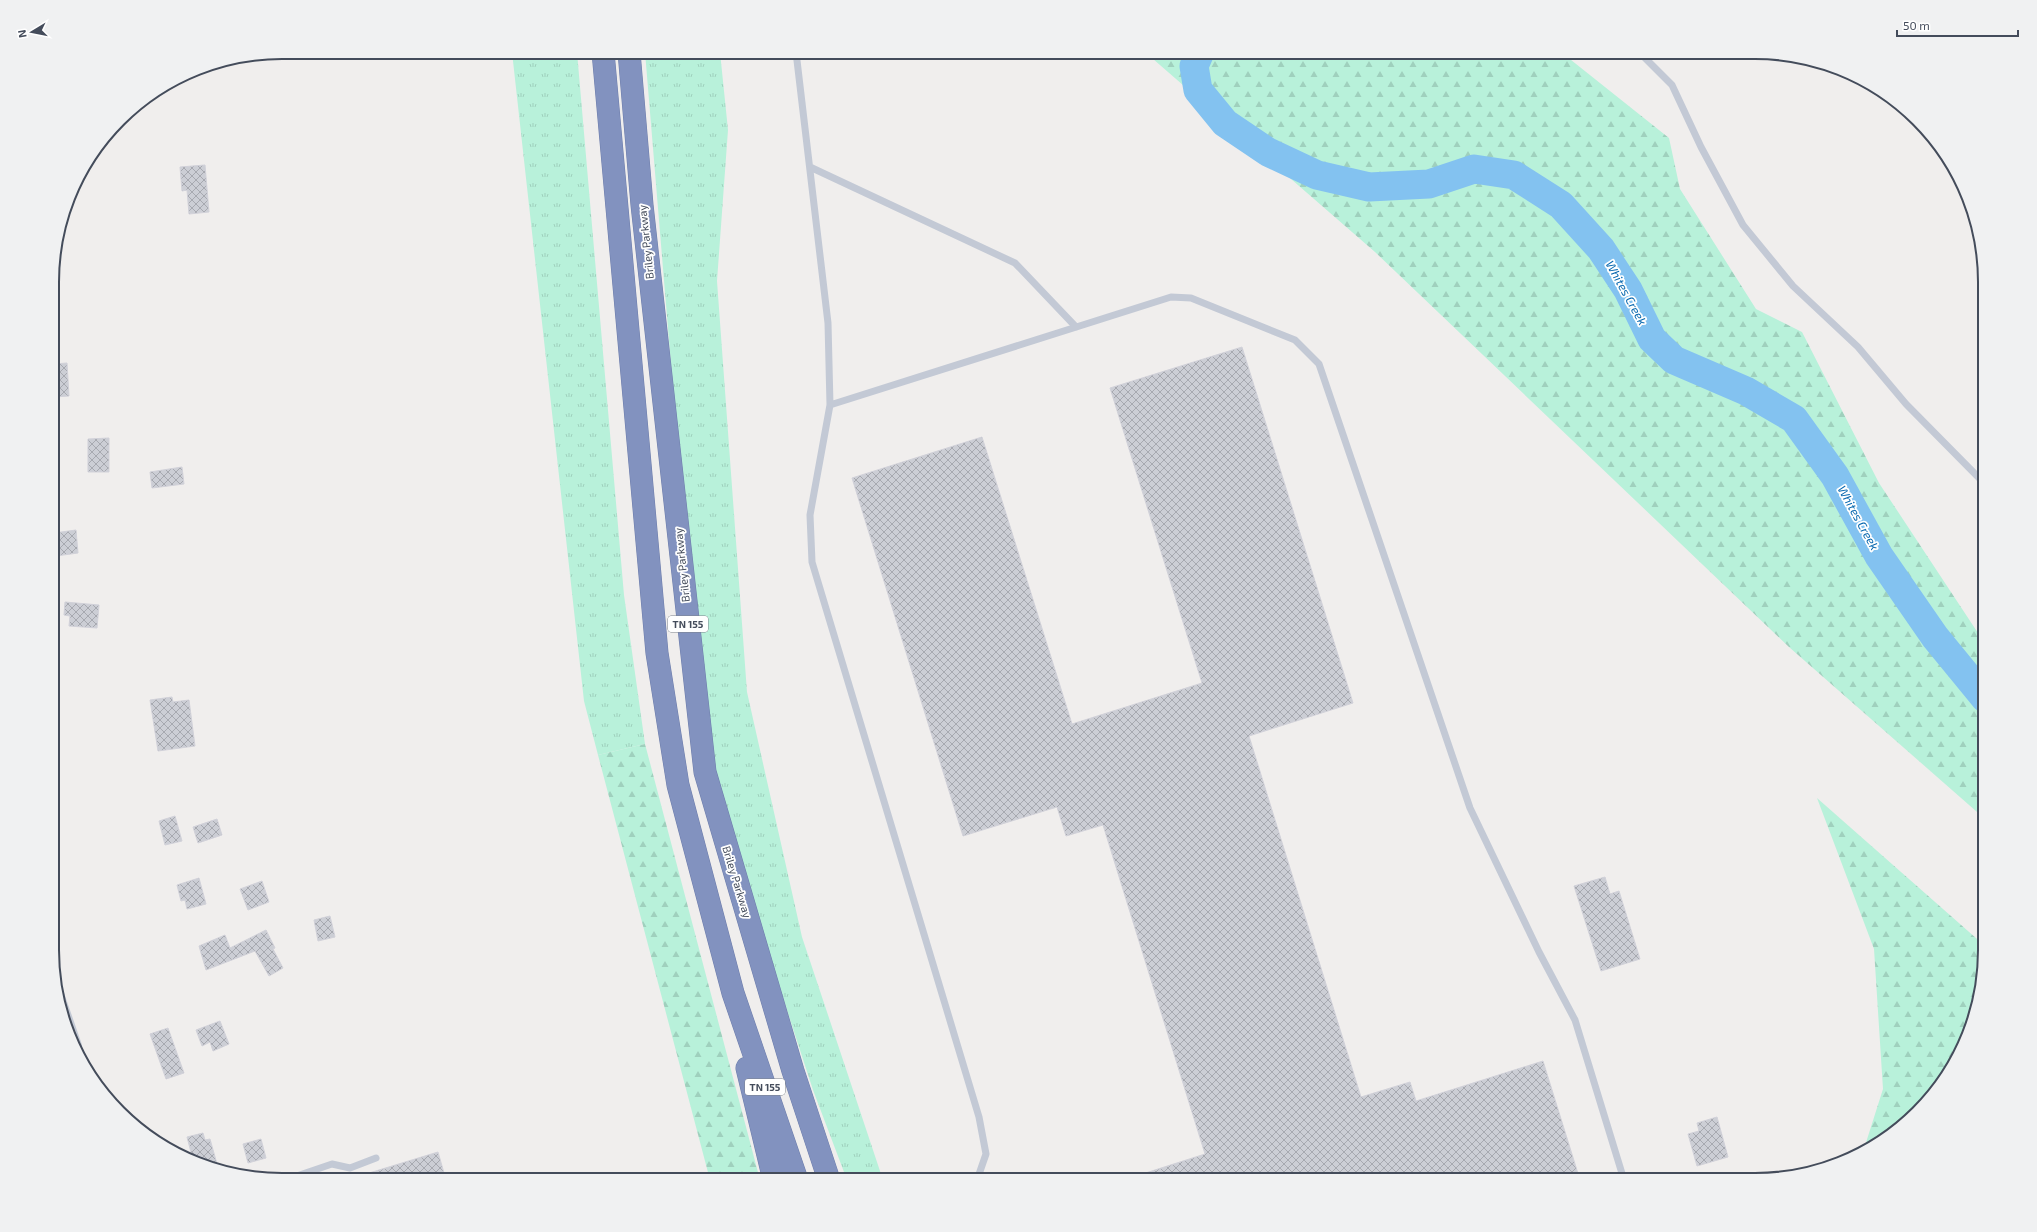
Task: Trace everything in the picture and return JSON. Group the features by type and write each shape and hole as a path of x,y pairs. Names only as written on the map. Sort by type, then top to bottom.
{"highway":[{"name":"TN 155","path":"604,59 657,653 678,785 733,994 795,1173"},
{"name":"Briley Parkway","path":"630,59 642,204 704,772 793,1071 827,1173"},
{"path":"733,994 750,1088 772,1173"}],"lane":[{"path":"797,59 828,323 830,405 810,515 812,562 979,1117 986,1154 979,1173"},
{"path":"1646,59 1672,85 1702,147 1743,225 1793,286 1858,347 1906,404 1978,477"},
{"path":"810,167 1015,263 1076,327"},
{"path":"830,405 1171,297 1191,298 1295,340 1319,364 1470,808 1539,952 1575,1020 1622,1173"},
{"path":"306,1173 332,1164 350,1168 376,1158"}],"green space":[{"path":"513,59 578,59 624,595 645,744 598,755 584,701"},
{"path":"646,59 721,59 728,130 717,281 747,692 802,937 881,1173 844,1173 813,1090 741,869 716,771 692,617"},
{"path":"1153,59 1570,59 1669,138 1680,189 1756,309 1802,332 1879,483 1978,633 1978,813 1789,647 1375,252"},
{"path":"645,744 758,1173 708,1173 598,755"},
{"path":"1817,798 1978,940 1978,965 1974,994 1966,1022 1948,1062 1932,1086 1913,1108 1891,1127 1866,1144 1883,1089 1874,949"}],"building":[{"path":"205,165 209,212 189,214 187,190 182,191 180,167"},
{"path":"1242,347 1353,703 1249,736 1361,1097 1410,1082 1416,1101 1543,1061 1578,1173 1146,1173 1205,1154 1103,825 1066,836 1057,807 963,836 852,478 982,437 1072,724 1202,683 1110,388"},
{"path":"67,363 69,396 59,397 59,364"},
{"path":"109,438 109,472 88,472 88,439"},
{"path":"182,467 184,484 152,488 150,472"},
{"path":"76,530 78,553 59,556 59,532"},
{"path":"65,602 99,605 97,628 69,626 70,616 64,615"},
{"path":"172,697 173,702 189,700 195,746 158,751 150,700"},
{"path":"175,816 182,841 165,845 159,821"},
{"path":"217,819 222,835 198,843 193,827"},
{"path":"1605,877 1610,894 1619,891 1640,959 1601,971 1574,886"},
{"path":"199,878 206,904 187,909 185,900 181,901 177,885"},
{"path":"262,881 269,902 248,910 240,889"},
{"path":"330,916 335,937 318,941 314,920"},
{"path":"266,930 275,948 273,949 283,968 269,976 255,951 206,970 199,946 225,935 230,948"},
{"path":"220,1021 229,1044 213,1051 210,1042 202,1046 196,1030"},
{"path":"168,1028 184,1073 166,1079 150,1034"},
{"path":"1717,1117 1728,1157 1697,1166 1688,1134 1699,1131 1697,1123"},
{"path":"203,1133 205,1140 210,1139 217,1163 191,1154 187,1137"},
{"path":"261,1139 266,1158 248,1163 243,1144"},
{"path":"438,1152 444,1173 369,1173"}],"waterway":[{"name":"Whites Creek","path":"1197,59 1194,66 1198,90 1225,123 1268,152 1317,175 1369,187 1429,184 1474,169 1514,175 1561,205 1601,249 1628,290 1652,339 1674,360 1746,391 1794,419 1835,476 1879,556 1935,637 1978,689"}]}
